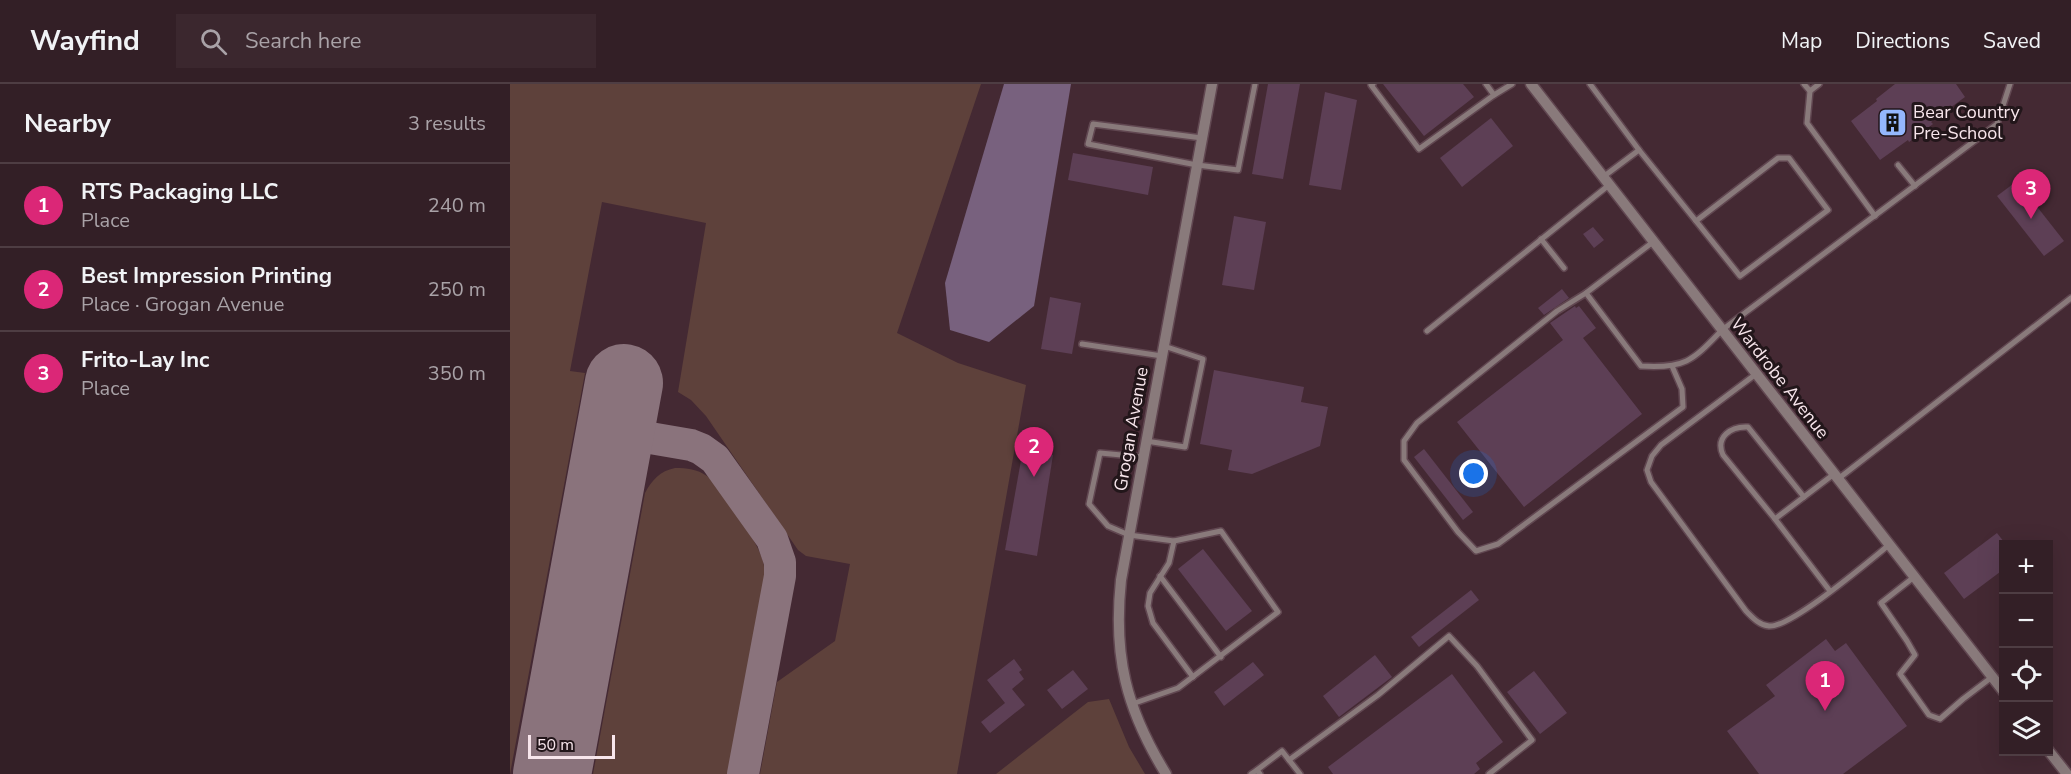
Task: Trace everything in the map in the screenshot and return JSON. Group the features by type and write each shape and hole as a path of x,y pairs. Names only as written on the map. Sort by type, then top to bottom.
{"street":[{"name":"Grogan Avenue","path":"1166,774 1143,733 1132,704 1121,666 1118,613 1121,580 1212,84"},
{"name":"Wardrobe Avenue","path":"1531,84 1999,686"},
{"path":"2053,755 2067,774"}],"lane":[{"path":"1202,138 1093,124 1088,144 1197,165 1238,170 1255,84"},
{"path":"1372,84 1419,149 1512,84"},
{"path":"1486,84 1494,95"},
{"path":"1590,84 1638,150 1740,276 1828,210 1789,158 1778,158 1696,221"},
{"path":"1804,84 1810,91 1807,123 1875,216"},
{"path":"1810,91 1819,84"},
{"path":"1586,293 1641,366 1664,368 1686,363 1722,330 1997,124 2010,84"},
{"path":"1427,331 1541,239 1638,150"},
{"path":"1898,165 1915,186"},
{"path":"1541,239 1564,268"},
{"path":"1653,242 1586,293 1557,311 1417,423 1404,441 1404,460 1458,532 1476,551 1498,544 1683,407 1682,388 1672,366"},
{"path":"1774,519 1836,477 2071,298"},
{"path":"1082,344 1163,351 1203,359 1185,447 1146,441"},
{"path":"1756,374 1661,445 1652,456 1647,470 1651,482 1746,611 1758,622 1770,627 1785,623 1811,606 1890,545"},
{"path":"1804,497 1748,427 1738,426 1722,439 1720,447 1723,455 1830,591"},
{"path":"1132,704 1178,688 1278,612 1221,531 1174,541 1129,535 1108,526 1089,504 1100,453 1143,457"},
{"path":"1174,541 1169,563 1150,593 1148,606 1153,623 1193,678"},
{"path":"1160,576 1221,657"},
{"path":"1914,577 1881,603 1915,655 1900,674 1929,715 1940,719 1992,677"},
{"path":"1289,760 1378,695 1449,636 1477,666 1532,740 1489,774"},
{"path":"1251,774 1258,772 1282,751 1300,774"}],"shaded area":[{"path":"510,84 981,84 897,333 958,363 1026,385 957,774 760,774 777,682 835,641 850,564 806,556 798,550 706,416 691,400 678,392 706,223 602,202 570,371 585,373 510,774"},
{"path":"1004,84 1071,84 1034,306 989,342 950,330 945,283"},
{"path":"675,468 696,470 713,482 746,527 759,550 764,566 763,586 728,774 593,774 645,493 657,477"},
{"path":"1109,699 1129,747 1145,774 996,774 1088,702"}],"building":[{"path":"1268,84 1300,84 1283,179 1252,174"},
{"path":"1383,84 1463,84 1474,97 1424,136"},
{"name":"Bear Country Pre-School","path":"1895,84 1956,84 1965,97 1931,122 1933,124 1909,142 1908,140 1880,160 1851,121"},
{"path":"1325,92 1357,100 1341,190 1309,185"},
{"path":"1491,118 1513,146 1462,187 1440,158"},
{"path":"1073,153 1153,167 1148,195 1068,180"},
{"path":"2017,181 2064,241 2044,256 1997,196"},
{"path":"1234,216 1266,222 1254,290 1222,285"},
{"path":"1593,227 1604,240 1594,248 1583,234"},
{"path":"1562,289 1569,298 1544,315 1538,308"},
{"path":"1050,297 1081,303 1072,354 1041,349"},
{"path":"1575,306 1576,308 1579,306 1596,328 1583,338 1642,414 1524,507 1457,422 1563,340 1550,323"},
{"path":"1214,370 1304,387 1301,402 1328,407 1320,446 1252,474 1228,470 1232,450 1200,444"},
{"path":"1023,449 1053,455 1037,556 1005,550"},
{"path":"1424,449 1473,512 1463,520 1414,457"},
{"path":"1997,533 2002,540 1999,540 1999,573 1964,599 1944,573"},
{"path":"1203,549 1252,611 1226,631 1178,569"},
{"path":"1471,590 1479,600 1419,647 1411,637"},
{"path":"1826,639 1835,651 1846,643 1907,726 1843,774 1759,774 1727,731 1775,696 1766,685"},
{"path":"1375,655 1392,677 1339,717 1323,696"},
{"path":"1014,659 1022,670 1019,672 1024,679 1012,689 1025,705 990,733 981,722 1005,703 987,680"},
{"path":"1253,662 1264,675 1224,706 1214,692"},
{"path":"1073,670 1088,689 1062,709 1047,690"},
{"path":"1534,671 1567,713 1540,734 1507,692"},
{"path":"1452,674 1503,742 1476,763 1480,769 1474,774 1333,774 1328,767"}],"taxiway":[{"path":"615,432 691,445 701,449 715,459 772,539 780,562 780,576 743,774"}],"runway":[{"path":"552,774 624,383"}],"place":[{"name":"Bear Country Pre-School","path":"1892,122"},
{"name":"Frito-Lay Inc","path":"2031,219"},
{"name":"Best Impression Printing","path":"1034,477"},
{"name":"RTS Packaging LLC","path":"1825,711"}]}
